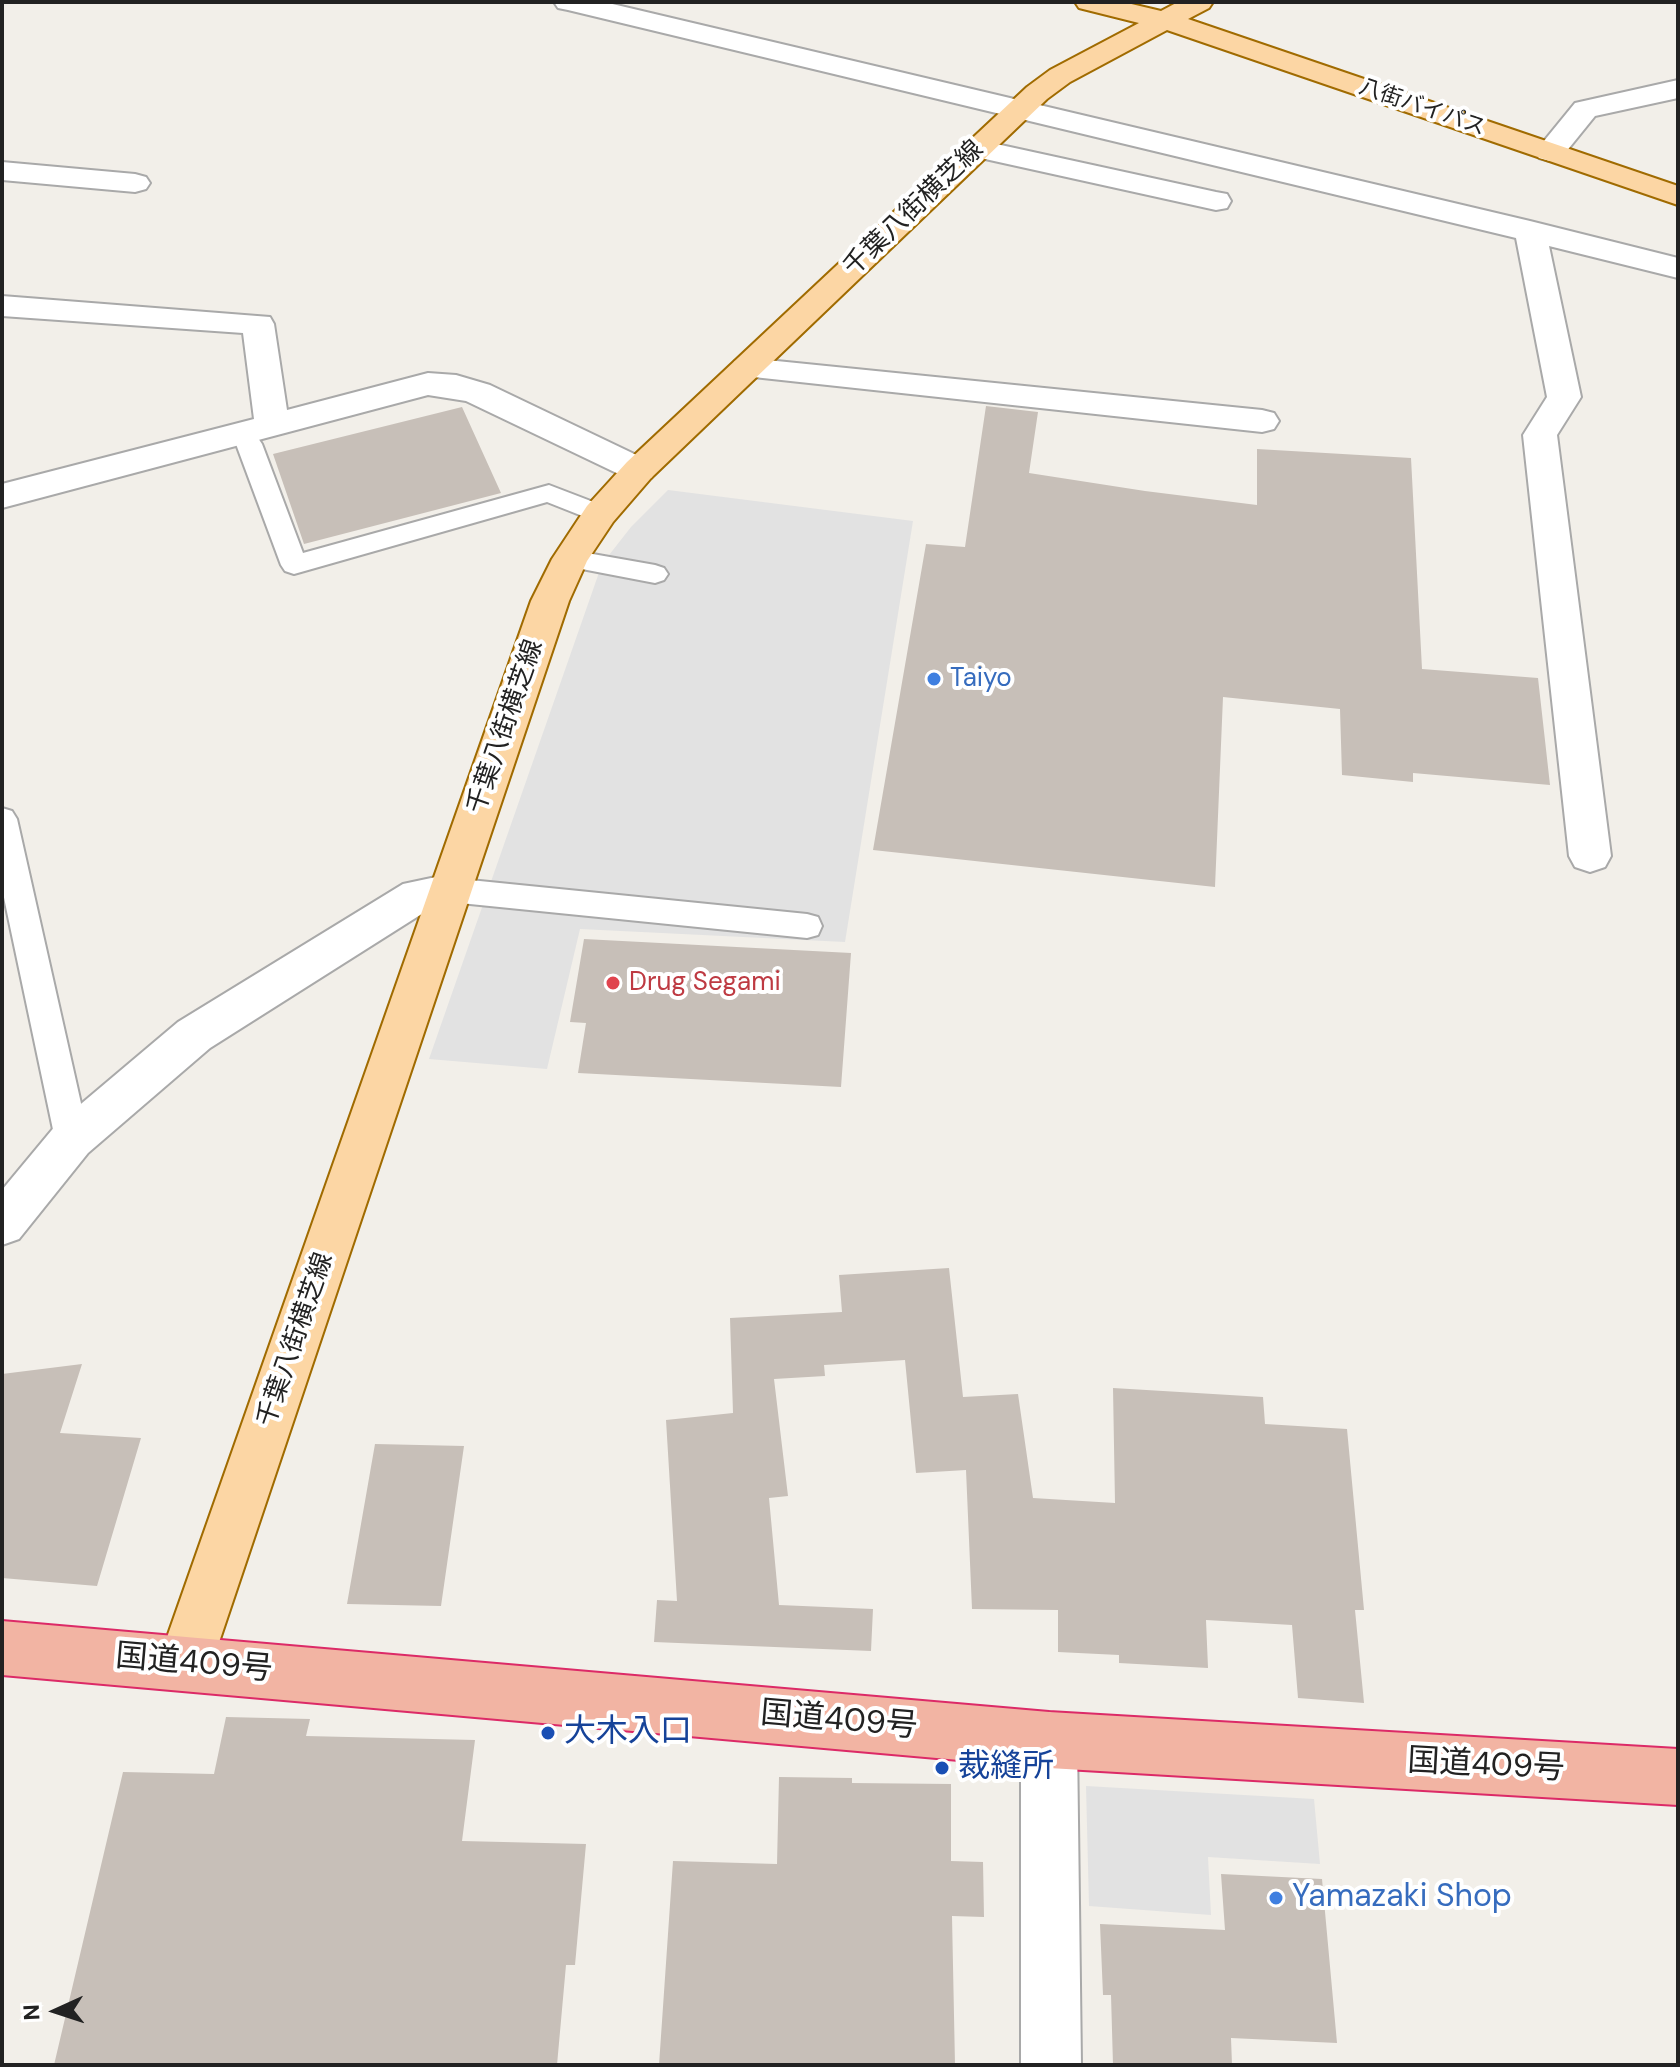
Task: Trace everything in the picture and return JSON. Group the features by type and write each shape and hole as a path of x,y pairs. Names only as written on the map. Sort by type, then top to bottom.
{"highway":[{"name":"国道409号","path":"2,1648 1049,1740 1678,1777"}],"main road":[{"name":"八街バイパス","path":"1089,2 1170,8 1550,152 1678,196"},
{"name":"千葉八街横芝線","path":"185,1663 550,601 570,559 600,514 639,470 1021,108 1060,76 1170,8"}],"street":[{"path":"568,2 1021,108 1678,268"},
{"path":"1550,152 1585,109 1678,89"},
{"path":"978,149 1216,201"},
{"path":"2,171 135,183"},
{"path":"1530,230 1564,397 1540,435 1590,856"},
{"path":"2,306 258,324 261,435"},
{"path":"747,368 1262,421"},
{"path":"2,496 261,435 428,384 456,386 478,393 639,470"},
{"path":"2,1224 72,1139 194,1035 418,895 450,890"},
{"path":"1049,1740 1051,2065"}],"lane":[{"path":"261,435 294,565 549,493 600,514"},
{"path":"570,559 655,574"},
{"path":"2,819 72,1139"},
{"path":"450,890 807,926"}],"shaded area":[{"path":"668,490 913,521 845,942 580,929 547,1069 429,1059 602,564 631,527"},
{"path":"1086,1786 1314,1799 1320,1864 1208,1857 1211,1915 1089,1906"}],"building":[{"path":"986,406 1038,412 1029,473 1257,505 1257,449 1411,458 1422,669 1538,678 1550,785 1413,773 1413,782 1342,775 1340,709 1223,697 1215,887 873,850 926,544 965,547"},
{"path":"462,407 501,493 304,544 273,454"},
{"path":"584,939 851,953 841,1087 578,1073 586,1023 570,1022"},
{"path":"949,1268 963,1397 1018,1394 1033,1498 1115,1503 1113,1388 1263,1397 1265,1424 1347,1429 1364,1610 1355,1610 1364,1703 1298,1698 1292,1625 1206,1620 1208,1668 1119,1663 1119,1655 1058,1652 1058,1610 972,1609 966,1470 916,1473 905,1360 824,1365 825,1376 774,1379 788,1496 769,1498 779,1605 873,1609 871,1651 654,1642 657,1600 677,1601 666,1420 733,1413 730,1318 842,1312 839,1275"},
{"path":"82,1364 60,1433 141,1438 97,1586 2,1578 2,1374"},
{"path":"375,1444 464,1446 441,1606 347,1604"},
{"path":"226,1717 310,1719 306,1736 475,1740 462,1841 586,1844 575,1965 566,1965 557,2065 54,2065 123,1772 214,1774"},
{"path":"779,1777 852,1778 852,1783 951,1784 951,1861 983,1862 984,1917 952,1916 955,2065 659,2065 673,1861 777,1864"},
{"path":"1221,1874 1322,1879 1337,2043 1231,2038 1232,2065 1113,2065 1111,1995 1103,1995 1100,1924 1225,1930"}],"place":[{"name":"Taiyo","path":"934,679"},
{"name":"Drug Segami","path":"613,983"},
{"name":"大木入口","path":"548,1733"},
{"name":"裁縫所","path":"942,1768"},
{"name":"Yamazaki Shop","path":"1276,1898"}]}
